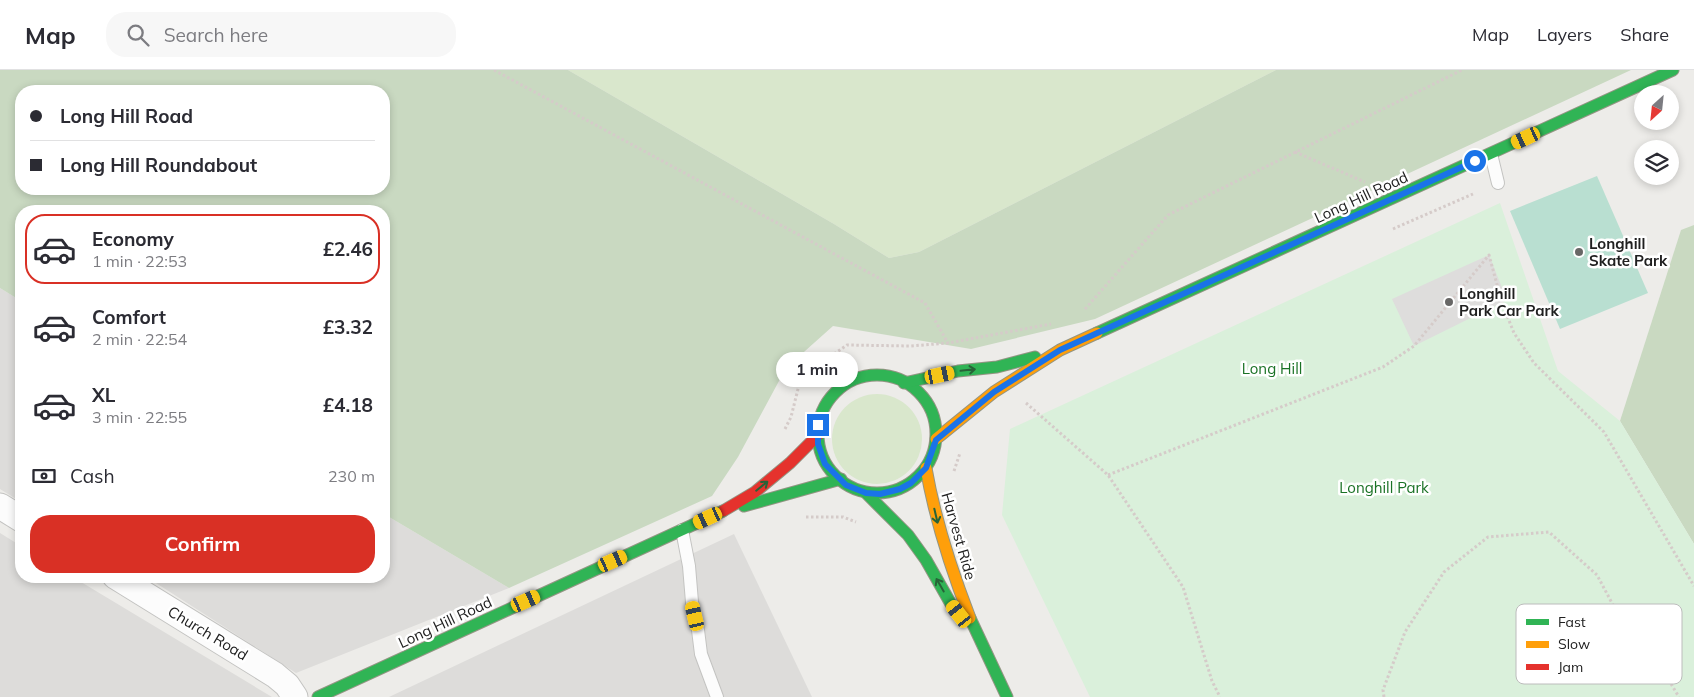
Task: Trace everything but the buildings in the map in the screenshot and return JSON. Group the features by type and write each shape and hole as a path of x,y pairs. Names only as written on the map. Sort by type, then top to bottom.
{"street":[{"name":"Long Hill Road","path":"936,440 994,392 1060,350 1673,70"},
{"name":"Long Hill Road","path":"904,383 958,371 997,367 1060,350"},
{"path":"877,375 888,376 914,388 930,407 936,427 936,440 926,468 911,483 900,489 880,494 866,493 846,485 825,464 818,444 818,434 818,425 825,406 831,397 846,384 857,378 877,375"},
{"name":"Long Hill Road","path":"318,697 721,512 755,492 790,463 818,434"},
{"name":"Harvest Ride","path":"926,468 941,536 951,568 978,639 1007,697"},
{"name":"Long Hill Road","path":"721,512 841,479"},
{"name":"Harvest Ride","path":"866,493 908,535 926,560 949,601 978,639"},
{"path":"0,506 15,515"},
{"name":"Church Road","path":"126,583 275,675 287,685 295,697"}],"lane":[{"path":"1491,154 1498,183"},
{"path":"682,530 701,654 717,697"}],"path":[{"path":"494,70 925,302 948,343"},
{"path":"1082,312 1168,215 1462,70"},
{"path":"1295,152 1397,196"},
{"path":"1108,475 1382,367 1414,346 1489,256 1502,303 1514,333 1534,363 1604,432 1694,586"},
{"path":"783,432 791,417 801,377 847,346 911,346 948,343 1056,323"},
{"path":"1023,399 1108,475 1183,587 1212,680 1220,697"},
{"path":"954,476 954,468 962,450"},
{"path":"800,517 844,517 857,522"},
{"path":"1384,697 1383,690 1404,632 1444,572 1488,537 1549,532 1597,575 1613,604"},
{"path":"1671,684 1679,697"}],"shaded area":[{"name":"Longhill Park Car Park","path":"1489,255 1507,300 1414,346 1392,299"},
{"path":"0,288 15,297 15,498 0,489"},
{"path":"390,518 509,588 296,673 156,583 390,583"},
{"path":"0,533 15,542 15,583 83,583 272,697 0,697"},
{"path":"734,534 812,697 389,697"}],"green space":[{"path":"0,70 568,70 834,224 889,258 919,252 1276,70 1631,70 1095,319 971,349 833,326 786,368 738,457 712,496 509,588 390,518 390,205 15,205 15,297 0,288"},
{"path":"568,70 1276,70 919,252 889,258 834,224"},
{"name":"Longhill Skate Park","path":"1597,176 1648,293 1560,329 1510,211"},
{"name":"Longhill Park","path":"1500,203 1558,371 1620,421 1694,544 1694,697 1090,697 1002,515 1010,429"},
{"path":"1694,225 1694,544 1620,421 1681,230"},
{"path":"877,394 894,397 909,407 919,422 922,439 919,456 909,471 894,481 877,484 860,481 845,471 835,456 832,439 835,422 845,407 860,397"}],"traffic: fast":[{"path":"1097,333 1673,70"},
{"path":"904,383 958,371 997,367 1035,357"},
{"path":"877,375 888,376 910,385 926,401 935,423 936,434 935,445 926,467 910,483 888,492 877,493 866,492 844,483 828,467 819,445 818,434 819,423 828,401 844,385 866,376 877,375"},
{"path":"744,506 841,479"},
{"path":"866,493 908,535 926,560 951,604"},
{"path":"318,697 723,511"},
{"path":"970,618 1007,697"}],"traffic: slow":[{"path":"936,439 994,392 1060,350 1097,333"},
{"path":"926,468 944,544 970,618"}],"traffic: jam":[{"path":"723,511 755,492 790,463 819,434"}],"place":[{"name":"Longhill Skate Park","path":"1579,252"},
{"name":"Longhill Park Car Park","path":"1449,302"}],"route":[{"path":"818,425 818,444 825,464 846,485 866,493 880,494 900,489 911,483 926,468 936,440 994,392 1060,350 1475,161"}],"park label":[{"name":"Long Hill","path":"1272,368"}]}
